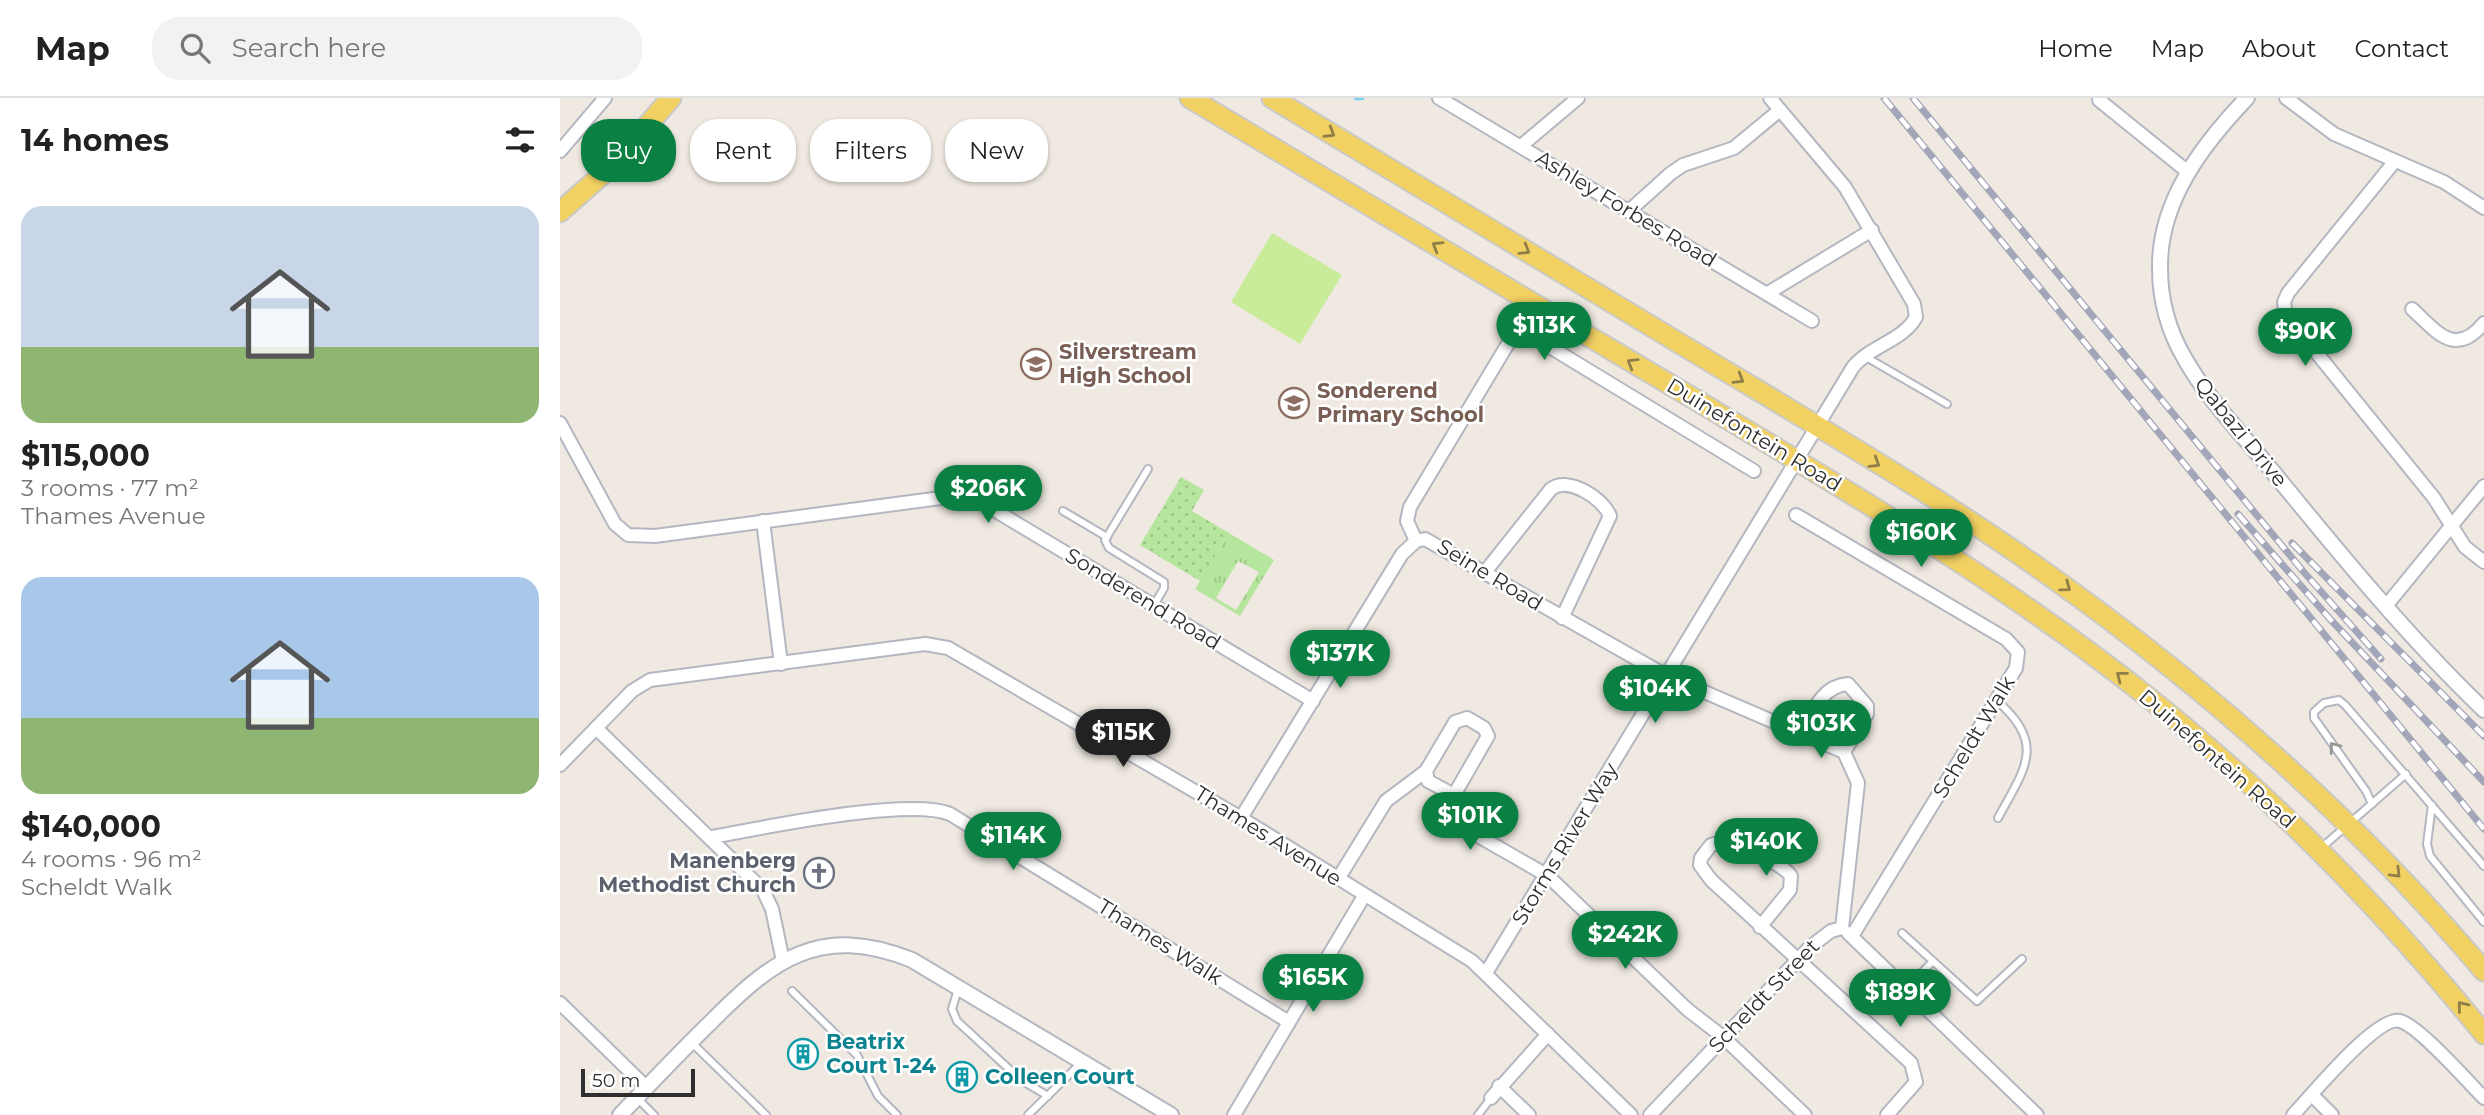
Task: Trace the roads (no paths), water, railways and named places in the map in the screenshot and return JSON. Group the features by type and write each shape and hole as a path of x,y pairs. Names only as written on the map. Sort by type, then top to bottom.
{"main road":[{"path":"560,212 614,164 671,98"},
{"name":"Duinefontein Road","path":"1190,98 1796,460 1967,566 2098,659 2216,754 2319,850 2439,979 2484,1034"},
{"name":"Duinefontein Road","path":"1272,98 1817,427 2013,551 2119,626 2248,730 2348,824 2416,893 2484,971"}],"street":[{"path":"560,151 605,98"},
{"name":"Ashley Forbes Road","path":"1439,98 1812,321"},
{"path":"1521,146 1578,98"},
{"path":"1768,293 1872,230 1845,187 1770,98"},
{"path":"2286,98 2334,134 2458,189 2484,208"},
{"path":"2099,100 2188,172"},
{"name":"Qabazi Drive","path":"2242,101 2188,172 2171,206 2161,249 2163,302 2175,340 2208,393 2386,606 2484,710"},
{"path":"1629,211 1683,165 1734,148 1780,110"},
{"path":"2395,161 2288,293 2284,302 2286,314 2434,498 2465,547 2484,562"},
{"name":"Storms River Way","path":"1486,973 1548,876 1665,675 1853,367 1864,356 1907,328 1916,317 1914,304 1872,230"},
{"path":"2412,309 2447,339 2457,341 2469,339 2484,323"},
{"path":"1416,541 1407,521 1410,506 1509,342 1520,333 1527,333 1754,471"},
{"name":"Sonderend Road","path":"560,423 615,524 628,535 655,536 967,497 985,503 1313,701"},
{"path":"1485,572 1551,489 1557,485 1570,484 1601,503 1610,516 1562,618"},
{"path":"2386,606 2484,486"},
{"name":"Scheldt Walk","path":"1796,514 2011,642 2019,660 1996,701 1847,932"},
{"path":"763,521 781,664"},
{"name":"Seine Road","path":"1241,818 1402,554 1416,541 1434,541 1562,618 1665,675 1844,752"},
{"name":"Thames Avenue","path":"560,765 632,691 650,680 925,644 948,648 1241,818 1486,973 1631,1115"},
{"path":"1802,733 1821,697 1831,688 1848,684 1864,698 1867,714 1844,752 1858,783 1847,932"},
{"path":"1338,879 1386,801 1426,771 1455,722 1467,718 1485,728 1488,736 1454,795 1449,813 1454,822 1548,876 1688,1010 1723,1037 1805,1115"},
{"path":"596,728 764,890 772,909 783,961"},
{"path":"1426,771 1428,781 1454,795"},
{"name":"Thames Walk","path":"712,837 858,814 935,808 950,814 1289,1021"},
{"path":"1760,927 1790,890 1791,876 1779,866 1738,847 1725,842 1711,845 1701,858 1705,873 1760,927 1799,959 1904,1056 1915,1071 1916,1082 1913,1088 1886,1115"},
{"path":"1234,1115 1364,896"},
{"name":"Scheldt Street","path":"1650,1115 1820,938 1847,932 2037,1115"},
{"path":"620,1115 745,987 783,961 830,947 875,948 912,960 1171,1115"},
{"path":"560,1003 642,1093"},
{"path":"2292,1115 2371,1034 2387,1022 2395,1020 2417,1031 2484,1098"},
{"path":"1491,1098 1548,1034"},
{"path":"1499,1086 1529,1115"},
{"path":"2312,1095 2332,1115"}],"lane":[{"path":"1864,356 1947,404"},
{"path":"1148,469 1107,537 1109,548 1164,582 1164,588 1154,605"},
{"path":"1063,511 1107,537"},
{"path":"2372,804 2366,791 2314,718 2318,707 2332,699 2339,700 2484,866"},
{"path":"1996,701 2021,724 2028,754 2021,775 1998,818"},
{"path":"2319,850 2406,774"},
{"path":"2432,805 2427,844 2430,856 2484,922"},
{"path":"1902,933 1978,1001 2022,959"},
{"path":"1907,988 1932,962"},
{"path":"959,988 952,1009 957,1021 1021,1080 1048,1096"},
{"path":"792,991 856,1055 878,1096 897,1115"},
{"path":"690,1042 766,1115"},
{"path":"1028,1115 1082,1061"},
{"path":"642,1093 654,1115"},
{"path":"1478,1115 1491,1098"}],"waterway":[{"path":"1356,98 1362,98"}],"railway":[{"path":"1884,98 2484,829"},
{"path":"1913,98 2302,570 2381,659"},
{"path":"2238,514 2330,619 2484,782"},
{"path":"2292,543 2484,736"}],"place":[{"name":"Silverstream High School","path":"1036,364"},
{"name":"Sonderend Primary School","path":"1294,403"},
{"name":"Manenberg Methodist Church","path":"819,873"},
{"name":"Beatrix Court 1-24","path":"803,1054"},
{"name":"Colleen Court","path":"962,1077"}]}
